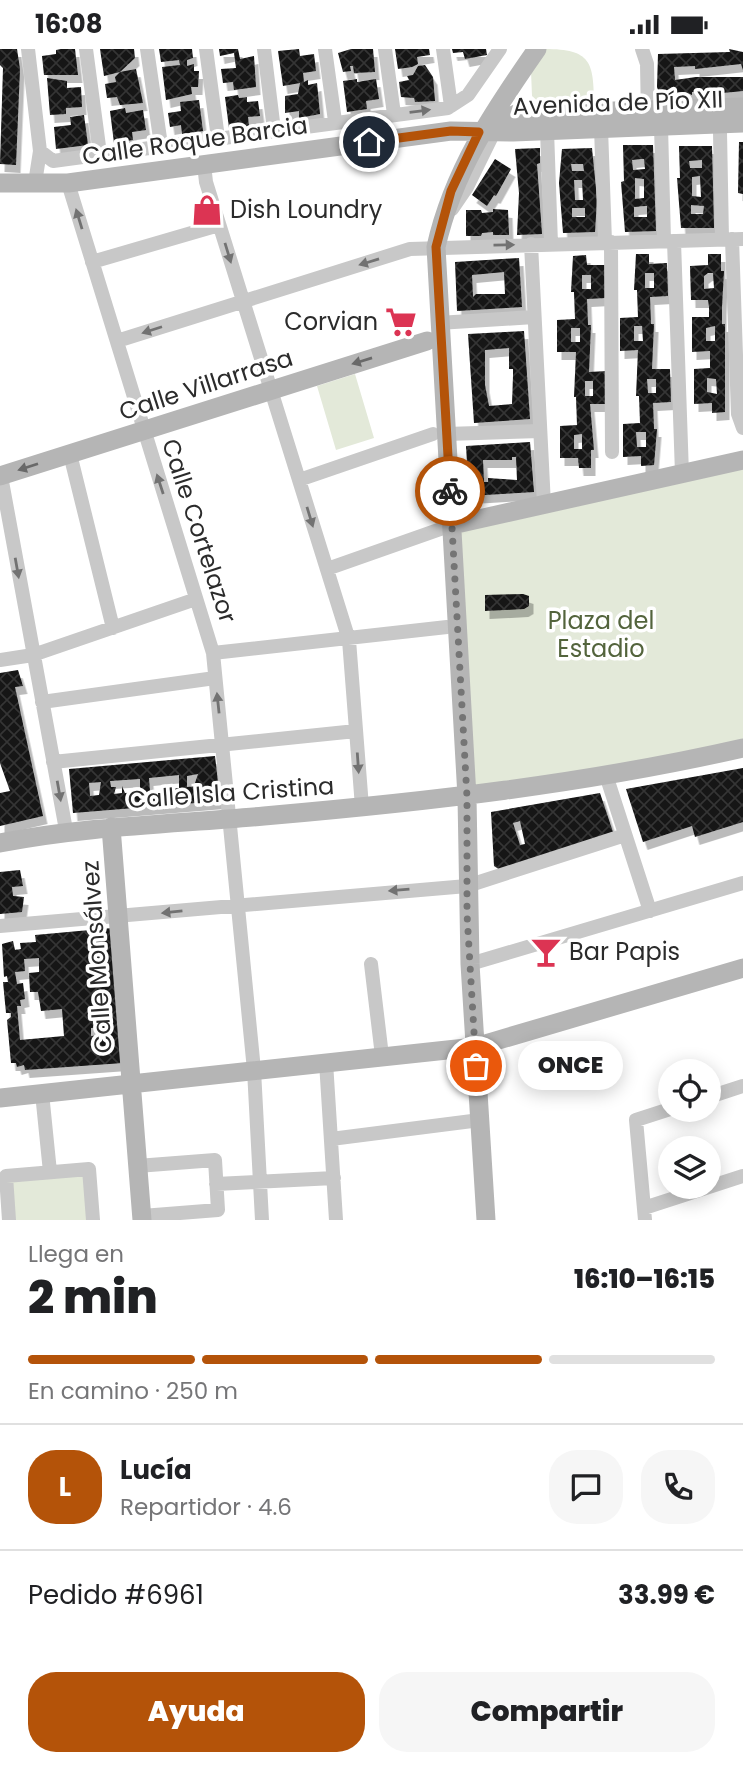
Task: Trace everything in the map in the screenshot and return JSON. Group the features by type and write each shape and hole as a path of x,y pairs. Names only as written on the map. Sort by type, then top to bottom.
{"street":[{"path":"27,49 40,151 40,184"},
{"path":"86,49 100,154"},
{"path":"147,49 161,145"},
{"path":"206,49 218,138"},
{"path":"264,49 274,130"},
{"path":"326,49 335,121"},
{"path":"386,49 394,114"},
{"path":"443,49 451,106"},
{"path":"40,151 53,161 451,106 468,95 499,49"},
{"path":"486,1220 446,527 439,434 423,293 432,216 485,130 524,49"},
{"path":"439,434 438,323 430,247 451,191 506,93 537,49"},
{"path":"642,49 647,64 669,241 682,474"},
{"path":"522,71 523,96 548,122 551,244"},
{"name":"Avenida de Pío XII","path":"485,130 516,114 548,122 601,128 743,107"},
{"name":"Avenida de Pío XII","path":"548,122 743,123"},
{"path":"601,128 608,242 611,452"},
{"name":"Calle Roque Barcia","path":"0,183 68,183 451,131 485,130"},
{"path":"720,132 732,239 738,414 743,428"},
{"path":"40,184 53,161"},
{"path":"204,164 206,181 219,225 349,640 362,807"},
{"name":"Calle Cortelazor","path":"68,183 214,653 254,1070 262,1220"},
{"path":"92,262 219,225"},
{"path":"117,341 410,249 732,239"},
{"path":"531,244 544,505"},
{"path":"438,323 534,317"},
{"name":"Calle Villarrasa","path":"0,476 427,341"},
{"path":"299,480 439,434 540,431"},
{"path":"70,454 113,628"},
{"path":"327,569 446,527 743,460"},
{"path":"0,476 66,830"},
{"path":"446,527 447,627 462,797"},
{"path":"0,660 33,655 196,599"},
{"path":"214,653 447,627"},
{"path":"42,702 215,678"},
{"path":"53,762 356,731"},
{"name":"Calle Isla Cristina","path":"0,843 66,830 230,819 462,797 606,775 743,748"},
{"path":"606,775 650,911"},
{"name":"Calle Monsálvez","path":"111,827 142,1218"},
{"path":"0,926 467,886 625,835"},
{"path":"470,964 650,911 742,888"},
{"path":"372,964 382,1056"},
{"path":"0,1098 475,1047 743,968"},
{"path":"326,1062 336,1220"},
{"path":"721,1093 743,1086"},
{"path":"42,1093 50,1172"},
{"path":"658,1113 636,1120 645,1214 743,1176"},
{"path":"331,1139 480,1120"},
{"path":"137,1166 215,1160 218,1210 142,1218"},
{"path":"9,1220 6,1176 89,1169 93,1220"},
{"path":"216,1184 334,1178"}],"green space":[{"path":"545,49 572,52 587,61 593,78 594,105 542,105 532,96 531,71"},
{"path":"355,374 374,438 336,450 317,386"},
{"name":"Plaza del Estadio","path":"743,460 743,748 467,797 452,525"},
{"path":"89,1169 93,1220 9,1220 6,1176"}],"building":[{"path":"0,49 17,49 20,69 16,165 0,164 3,68 0,65"},
{"path":"75,49 78,75 44,75 42,56 56,54 56,50"},
{"path":"100,49 134,49 135,58 120,72 104,76"},
{"path":"159,49 192,49 193,58 187,60 187,66 194,64 194,71 199,71 198,87 191,87 192,94 166,100 162,67 180,65 179,60 161,62"},
{"path":"219,49 238,49 240,59 254,56 256,87 234,90 233,82 223,83 221,69 236,68 234,53 220,56"},
{"path":"299,49 300,56 314,54 316,71 303,73 304,82 308,80 308,85 317,83 320,114 299,118 299,111 285,113 285,96 298,94 300,83 283,86 278,51"},
{"path":"351,49 373,49 375,72 354,73 353,66 350,66 351,71 343,72 338,53"},
{"path":"395,49 429,49 430,55 417,57 418,64 412,67 398,69"},
{"path":"452,49 486,49 487,55 465,59 463,52 453,53"},
{"path":"729,49 743,52 743,70 741,64 695,69 695,66 674,67 675,80 743,77 743,91 706,95 706,91 692,92 692,95 685,92 659,93 658,54 730,52"},
{"path":"425,65 433,77 435,101 415,102 414,98 401,97 399,82 409,80 407,76 413,75 418,66"},
{"path":"136,69 143,103 120,105 117,97 107,98 105,84 116,82 115,77 120,72"},
{"path":"47,78 67,81 67,88 81,87 82,107 66,108 66,114 50,115"},
{"path":"357,79 357,82 376,79 379,99 366,101 367,109 347,112 343,81"},
{"path":"238,95 239,98 247,97 247,102 258,101 260,116 248,117 249,126 229,128 225,97"},
{"path":"199,100 203,131 182,134 181,125 170,127 168,113 181,111 180,102"},
{"path":"125,108 126,113 143,110 146,130 132,132 133,140 114,143 110,111"},
{"path":"84,115 88,145 56,149 54,127 71,125 70,117"},
{"path":"739,142 743,142 743,194 738,193"},
{"path":"623,145 653,145 656,231 625,232 621,182 624,181","holes":["644,159 645,169 633,170 632,160","635,178 644,179 644,198 635,199","647,206 647,217 634,217 634,207"]},
{"path":"679,146 712,146 714,228 681,228 677,178 680,178","holes":["702,160 702,168 690,168 689,161","700,176 701,197 692,196 692,177","691,205 704,206 703,214 691,214"]},
{"path":"540,148 540,163 537,164 542,234 517,235 519,193 515,149"},
{"path":"592,148 597,199 595,232 563,233 559,183 562,149","holes":["571,164 583,164 584,171 572,171","574,180 582,180 583,200 575,200","572,208 585,208 585,217 572,217"]},
{"path":"495,159 511,169 496,196 494,195 487,206 472,195"},
{"path":"493,209 508,210 509,235 493,235 493,232 482,233 481,236 466,236 466,210 481,210 482,213 493,212"},
{"path":"636,254 649,254 649,264 667,263 668,296 650,297 651,324 654,324 652,369 670,369 671,402 653,403 654,429 657,429 654,465 641,466 641,456 623,457 623,424 640,423 639,396 636,396 638,350 620,351 620,318 638,317 637,290 634,290","holes":["645,273 654,273 654,288 645,288","634,326 642,326 643,341 634,341","647,379 656,379 656,393 648,393","636,432 646,432 646,447 637,447"]},
{"path":"708,254 721,254 721,271 724,271 722,324 725,324 725,412 712,413 712,403 694,404 694,369 710,368 710,351 692,352 692,317 709,317 709,307 708,300 691,300 690,266 708,265","holes":["713,273 714,288 704,289 704,276","715,326 715,341 706,341 706,328","707,378 716,379 717,394 707,392"]},
{"path":"586,255 587,265 605,265 606,298 587,299 588,325 591,325 589,372 607,371 608,404 590,404 594,450 591,450 591,468 579,468 578,458 560,458 560,426 577,425 574,397 576,352 557,352 557,320 575,319 574,292 571,292 573,256","holes":["582,275 591,275 591,289 582,289","571,328 580,328 580,342 571,342","585,381 593,381 593,396 585,396","582,434 582,449 574,449 574,435"]},
{"path":"519,258 522,307 457,311 455,262","holes":["504,272 505,294 476,294 473,297 472,275"]},
{"path":"524,331 530,419 474,423 468,334","holes":["509,348 509,369 513,369 512,404 489,406 485,385 485,350"]},
{"path":"530,442 534,492 469,496 466,446","holes":["512,457 516,457 517,480 488,478 488,482 484,482 483,460 512,460"]},
{"path":"485,595 529,596 529,606 524,609 485,611"},
{"path":"18,670 23,686 15,687 43,816 0,826 0,793 10,791 0,763 0,673"},
{"path":"215,756 220,801 73,813 69,769","holes":["198,774 195,783 199,783 199,786 187,787 187,776","179,775 179,788 150,791 149,778","140,779 140,792 125,793 122,786 122,793 114,794 116,787 111,787 110,781","101,782 99,795 90,796 89,783"]},
{"path":"743,768 743,822 695,837 692,826 643,842 626,789"},
{"path":"600,793 613,832 500,870 494,866 491,812","holes":["520,821 525,844 520,845 513,823"]},
{"path":"20,870 23,886 12,887 13,896 24,897 22,912 0,914 0,872"},
{"path":"112,928 123,1063 25,1070 24,1065 17,1067 16,1063 11,1063 7,1020 11,1013 6,1013 3,982 8,982 7,976 4,977 2,944 13,941 15,950 21,949 20,943 36,942 35,935","holes":["39,958 39,972 29,973 30,992 38,992 41,1011 62,1009 64,1036 20,1040 17,1006 21,1006 20,1000 25,999 23,983 17,984 15,972 25,971 24,959","100,1027 101,1035 91,1036 91,1028"]}],"way so far":[{"path":"450,491 467,797 467,914 476,1066"}],"place":[{"name":"Dish Loundry","path":"207,210"},
{"name":"Corvian","path":"401,322"},
{"name":"Bar Papis","path":"546,952"},
{"name":"ONCE","path":"476,1066"}],"route":[{"path":"369,142 451,131 479,132 451,191 436,247 436,291 450,491"}]}
